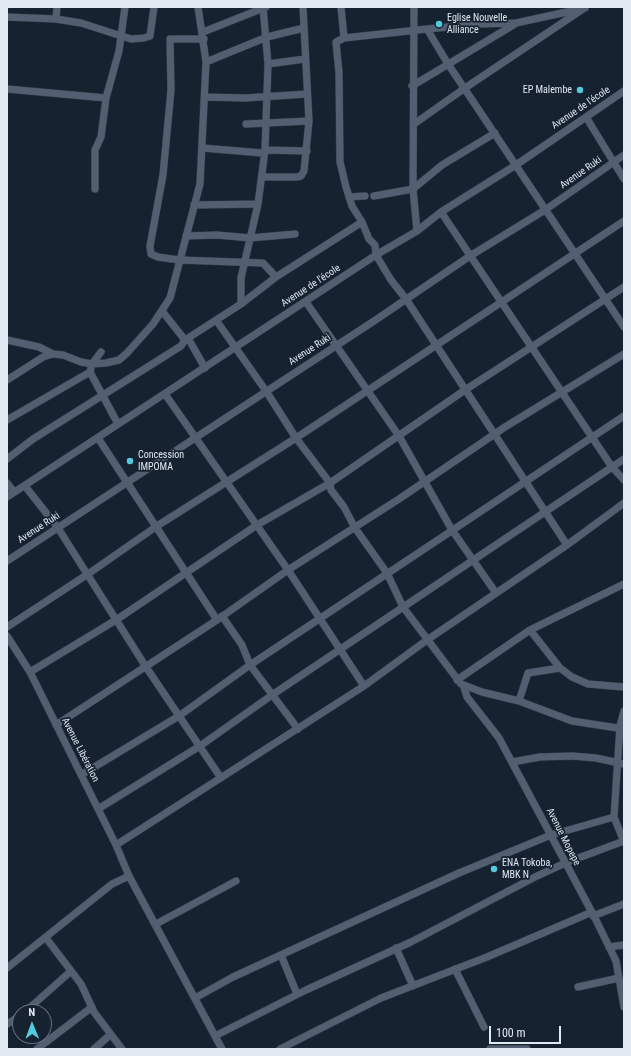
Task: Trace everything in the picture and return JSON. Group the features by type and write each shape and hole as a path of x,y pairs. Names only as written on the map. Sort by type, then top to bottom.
{"street":[{"path":"56,19 57,7"},
{"path":"95,189 95,150 102,134 106,98 122,36 125,7"},
{"path":"7,17 56,19 81,24 131,39 148,38 150,36 154,7"},
{"path":"7,340 38,347 53,354 63,355 92,364 119,360 150,328 170,298 200,184 203,148 206,62 198,7"},
{"path":"241,304 240,288 245,263 250,238 258,204 265,150 268,64 264,7 203,36 172,38 169,41 171,90 163,175 150,250 151,254 158,257 179,260 245,263 263,263 276,277"},
{"path":"262,177 298,177 301,176 304,171 309,121 303,7"},
{"path":"341,7 344,38"},
{"path":"414,7 412,86 414,124 413,189 417,231"},
{"path":"567,545 544,513 406,299 391,280 376,255 375,245 369,239 349,197 340,162 339,73 336,42 344,38 427,29 480,24 516,23 585,7"},
{"path":"414,124 585,7"},
{"path":"412,86 516,23"},
{"path":"206,62 267,38 304,28"},
{"path":"427,29 448,64 545,210 576,253 624,327"},
{"path":"268,64 305,59"},
{"path":"7,89 106,98"},
{"path":"205,97 307,94"},
{"name":"Avenue de l'école","path":"7,497 376,255 417,231 441,212 516,165 586,117 622,95"},
{"path":"586,117 624,179"},
{"path":"246,124 309,121"},
{"path":"374,196 413,189 442,165 495,133"},
{"path":"203,148 262,153 265,150 307,151"},
{"name":"Avenue Ruki","path":"7,561 335,345 374,321 470,256 545,210 624,155"},
{"path":"349,197 365,196"},
{"path":"194,205 258,204"},
{"path":"441,212 612,467 624,480"},
{"path":"8,625 88,574 157,526 296,438 624,221"},
{"path":"7,459 33,439 181,346 186,339 241,304 276,277 362,222"},
{"path":"186,236 217,235 250,238 295,234"},
{"path":"30,672 116,620 257,526 330,483 465,390 624,287"},
{"path":"306,302 399,436 452,530 496,593"},
{"path":"162,311 186,339 205,368"},
{"name":"Avenue Mopepe","path":"216,320 266,391 296,438 330,483 331,490 344,507 355,528 387,573 403,607 464,687 467,697 494,730 593,914 616,961 624,1007"},
{"path":"102,352 92,364 90,372 118,424"},
{"path":"7,380 38,360 53,354"},
{"path":"56,725 220,618 288,570 426,482 494,435 624,354"},
{"path":"7,420 90,372"},
{"path":"165,394 321,618 364,686"},
{"path":"81,775 179,716 250,664 624,416"},
{"path":"98,438 187,572 220,618 242,645 250,664 298,728"},
{"path":"98,809 200,746 272,695 624,459"},
{"path":"7,483 14,492"},
{"path":"25,486 58,528 146,667 221,778"},
{"path":"116,845 364,686 427,640 567,545 624,504"},
{"path":"458,680 530,630 624,584"},
{"path":"530,630 560,668 572,677 588,684 624,687"},
{"name":"Avenue Libération","path":"7,636 30,672 116,845 129,876 222,1049"},
{"path":"519,701 528,673 560,668"},
{"path":"464,687 519,701 572,721 622,729"},
{"path":"215,1036 297,994 396,948 565,863 624,842 614,817 621,763 624,711"},
{"path":"512,762 540,757 572,756 596,758 621,763"},
{"path":"195,998 233,977 459,873 551,835 614,817"},
{"path":"7,968 112,884 129,876"},
{"path":"156,924 236,881"},
{"path":"280,1049 381,998 593,914 624,904"},
{"path":"46,938 82,984 101,1024 122,1049"},
{"path":"609,947 624,945"},
{"path":"396,948 413,986"},
{"path":"281,955 297,994"},
{"path":"455,969 484,1027"},
{"path":"34,1004 71,971"},
{"path":"578,988 620,978"},
{"path":"37,1049 92,1007"},
{"path":"94,1049 110,1035"},
{"path":"490,1049 527,1049"}],"place":[{"name":"Eglise Nouvelle Alliance","path":"439,24"},
{"name":"EP Malembe","path":"580,90"},
{"name":"Concession IMPOMA","path":"130,461"},
{"name":"ENA Tokoba, MBK N","path":"494,869"}]}
